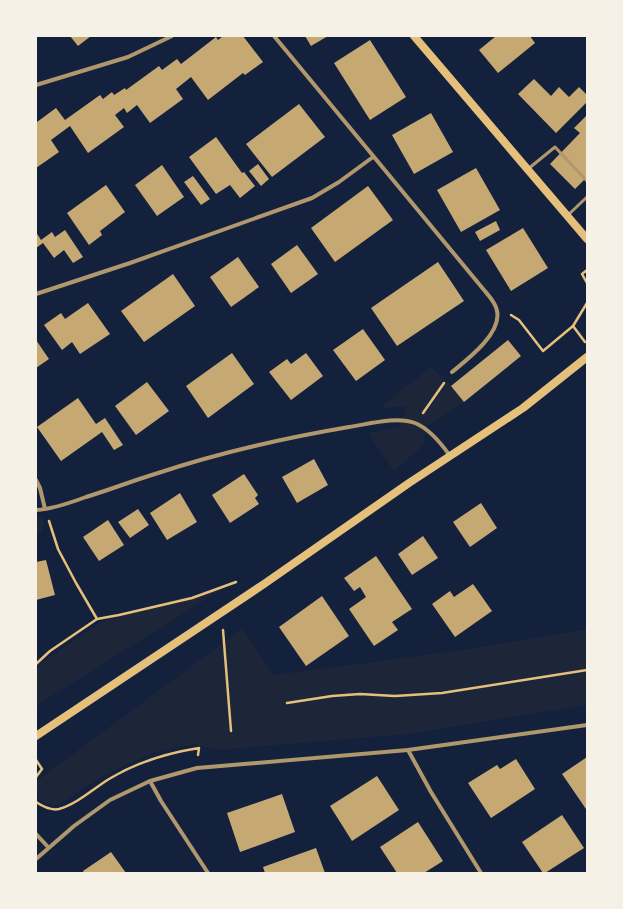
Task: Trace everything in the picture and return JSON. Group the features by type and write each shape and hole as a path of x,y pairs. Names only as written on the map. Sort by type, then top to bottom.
{"main road":[{"path":"414,36 587,240"},
{"path":"36,736 264,584 522,408 587,357"}],"street":[{"path":"36,85 107,65 128,57 172,36"},
{"path":"274,36 488,295 497,310 498,319 495,328 488,338 476,352 452,372"},
{"path":"36,294 137,261 312,198 339,182 374,157"},
{"path":"36,510 72,502 187,464 262,444 327,430 372,423 403,420 416,423 435,436 450,456"},
{"path":"36,480 45,509"},
{"path":"36,859 74,826 110,800 150,781 197,768 408,750 587,725"},
{"path":"408,750 417,770 481,873"},
{"path":"150,781 161,801 208,873"},
{"path":"36,834 48,847"}],"lane":[{"path":"527,170 555,146 587,181"},
{"path":"567,216 587,197"}],"path":[{"path":"587,270 582,274 587,284"},
{"path":"497,310 508,313 519,320 543,350 573,326 587,303"},
{"path":"573,326 587,344"},
{"path":"416,423 452,372"},
{"path":"45,509 58,549 76,584 97,619"},
{"path":"36,664 50,650 97,619 192,598 235,582 251,581 264,584"},
{"path":"222,612 231,732"},
{"path":"287,703 332,696 360,694 395,696 442,693 587,670"},
{"path":"36,802 42,806 57,810 78,799 111,778 153,758 176,751 199,748"},
{"path":"36,760 42,769 36,777"}],"shaded area":[{"path":"431,367 451,386 464,402 425,428 424,445 394,471 368,433 399,427 407,406 385,408 383,405"},
{"path":"36,518 43,518 44,523 42,531 36,533"},
{"path":"228,585 36,706 36,669 47,659 99,623 119,615"},
{"path":"242,629 274,675 470,649 587,629 587,705 407,734 216,750 195,744 154,752 97,779 58,805 48,804 39,800 36,793 38,780"}],"building":[{"path":"70,36 91,36 78,46"},
{"path":"223,36 243,36 263,62 245,75 243,73 208,100 191,77 176,89 183,99 150,123 137,105 127,113 124,108 115,115 124,127 88,153 70,126 51,140 59,152 36,168 36,120 37,122 56,108 65,120 100,95 103,99 112,92 114,95 125,88 126,90 159,66 162,70 177,59 181,64 216,37 218,40"},
{"path":"305,36 328,36 311,46"},
{"path":"496,36 530,36 535,43 498,73 479,50"},
{"path":"370,40 406,97 370,120 334,63"},
{"path":"534,79 551,96 559,87 569,97 579,87 587,95 587,102 556,133 518,94"},
{"path":"299,104 325,137 272,177 246,144"},
{"path":"431,113 453,152 414,174 392,135"},
{"path":"587,115 587,177 575,189 550,164 580,133 574,128"},
{"path":"216,137 242,173 244,172 255,186 240,198 230,185 216,194 189,157"},
{"path":"258,164 269,179 261,186 249,171"},
{"path":"162,165 184,197 157,216 135,185"},
{"path":"476,168 500,210 461,232 437,190"},
{"path":"193,176 210,199 201,205 184,182"},
{"path":"106,185 125,212 100,231 102,235 89,245 67,213"},
{"path":"368,186 393,220 335,262 311,228"},
{"path":"496,221 500,230 480,241 475,232"},
{"path":"523,228 548,268 511,291 486,250"},
{"path":"65,230 83,257 73,263 64,250 54,258 43,243 36,248 36,232 41,240 52,232 55,237"},
{"path":"297,245 318,274 291,293 271,264"},
{"path":"238,257 259,287 231,307 210,277"},
{"path":"438,262 464,301 397,346 371,308"},
{"path":"173,274 195,306 144,342 121,311"},
{"path":"88,303 110,334 80,354 72,342 62,350 44,325 61,313 65,319"},
{"path":"363,329 385,360 356,381 333,350"},
{"path":"36,340 49,359 36,368"},
{"path":"508,340 521,356 464,402 451,386"},
{"path":"232,353 254,384 208,418 186,386"},
{"path":"306,353 323,376 291,400 269,372 287,359 291,364"},
{"path":"147,382 169,411 136,435 115,406"},
{"path":"78,398 96,424 105,418 123,445 114,450 102,432 61,461 37,427"},
{"path":"314,459 328,485 297,503 282,477"},
{"path":"244,474 258,495 255,498 259,504 230,523 212,495"},
{"path":"180,493 197,522 167,540 150,513"},
{"path":"481,503 497,528 470,547 453,522"},
{"path":"138,509 149,525 130,538 118,522"},
{"path":"108,520 124,545 99,561 83,537"},
{"path":"423,536 438,558 412,575 398,554"},
{"path":"376,556 412,609 392,622 398,630 374,646 349,609 366,597 360,587 354,591 344,578"},
{"path":"46,560 55,595 36,600 36,562"},
{"path":"473,584 492,611 455,637 432,604 450,591 454,597"},
{"path":"322,596 349,636 306,666 279,627"},
{"path":"587,757 587,809 586,809 562,774"},
{"path":"516,759 535,789 491,818 468,783 497,765 500,769"},
{"path":"377,776 399,810 352,841 330,806"},
{"path":"282,794 295,832 240,852 227,813"},
{"path":"562,815 584,848 543,873 522,842"},
{"path":"418,822 443,861 424,873 397,873 380,847"},
{"path":"316,848 325,873 265,873 263,867"},
{"path":"111,852 126,873 84,873 83,871"}]}
